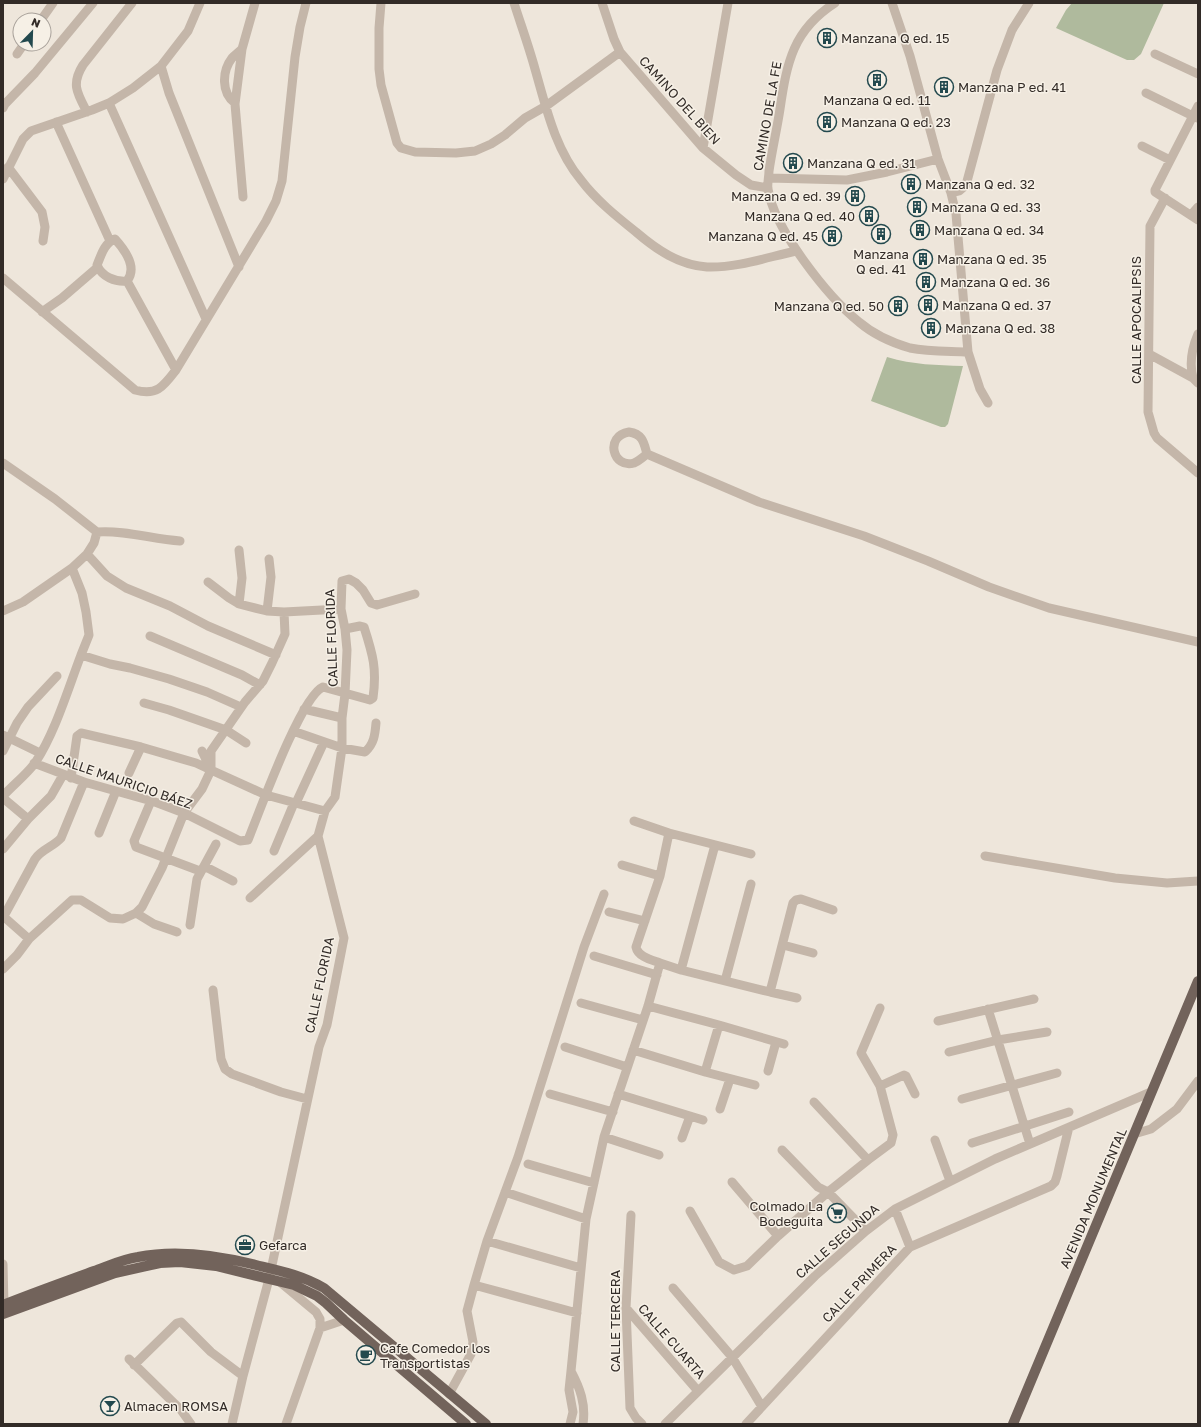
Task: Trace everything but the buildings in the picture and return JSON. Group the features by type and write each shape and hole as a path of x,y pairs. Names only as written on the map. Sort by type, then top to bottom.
{"main road":[{"name":"AVENIDA MONUMENTAL","path":"1013,1424 1198,981"},
{"path":"4,1309 115,1273 160,1263 200,1263 270,1274 297,1275 324,1288 486,1424"},
{"path":"270,1274 279,1281 294,1285 317,1296 398,1368 466,1424"},
{"path":"398,1368 407,1358"}],"street":[{"path":"47,12 53,3"},
{"path":"3,108 92,3"},
{"path":"87,112 77,93 76,83 78,74 83,65 132,3"},
{"path":"3,179 23,139 31,131 87,112 108,103 133,88 161,66 188,31 200,3"},
{"path":"243,196 236,103 242,49 255,3"},
{"path":"3,278 135,390 145,393 154,391 164,386 176,370 239,267 276,201 282,180 295,57 306,3"},
{"path":"381,3 379,28 380,77 398,143 401,148 415,152 456,153 475,151 498,139 525,118 546,106 620,52"},
{"path":"514,3 557,139 580,179 596,199 654,247 688,264 708,267 726,266 796,251"},
{"name":"CAMINO DEL BIEN","path":"602,3 614,40 620,52 703,148 736,175 751,185 768,188"},
{"path":"703,148 728,3"},
{"name":"CAMINO DE LA FE","path":"835,3 821,7 791,54 785,75 769,178 768,188 773,207 782,227 796,251 846,311 860,324 878,334 911,348 968,352"},
{"path":"892,3 910,56 938,159 951,193 956,214 968,352 976,378 988,403"},
{"path":"951,193 959,191 966,185 997,70 1012,30 1029,3"},
{"path":"236,103 230,99 225,89 225,77 227,68 232,58 242,49"},
{"path":"1155,54 1198,74"},
{"path":"161,66 169,93 239,267"},
{"path":"1146,93 1195,117"},
{"path":"108,103 206,319"},
{"path":"1198,106 1195,117 1170,160 1155,190 1155,192 1194,217 1198,207"},
{"path":"56,122 110,241"},
{"path":"1142,146 1170,160"},
{"path":"769,178 847,180 938,159"},
{"path":"8,167 42,212 45,227 43,241"},
{"name":"CALLE APOCALIPSIS","path":"1165,198 1150,226 1148,412 1157,438 1198,473"},
{"path":"115,240 129,260 132,268 131,276 127,281 119,282 104,276 97,265 105,246 110,241 115,240"},
{"path":"42,312 62,298 98,267"},
{"path":"127,281 176,370"},
{"path":"1195,381 1191,370 1191,358 1198,334"},
{"path":"1149,354 1195,381"},
{"path":"647,454 759,502 864,536 928,560 989,586 1049,608 1198,642"},
{"path":"3,463 55,499 98,532 115,531 156,539 180,541"},
{"path":"3,611 23,602 72,568 87,554 98,532"},
{"path":"239,550 242,578 239,604"},
{"path":"87,554 107,576 126,588 170,606 208,626 276,655"},
{"path":"267,611 271,577 269,559"},
{"path":"28,819 3,797 34,763 40,753 56,722 89,635 82,593 72,568"},
{"name":"CALLE FLORIDA","path":"232,1424 270,1274 319,1046 327,1025 344,938 318,836 325,811 335,797 342,748 342,718 345,694 347,650 341,609 342,581 349,579 363,590 371,603 377,605 415,594"},
{"path":"208,582 228,598 239,604 267,611 284,612 341,609"},
{"path":"3,969 30,939 72,900 81,900 110,918 122,919 136,913 142,907 162,868 184,813 202,789 211,770 211,751 241,707 263,681 276,655 285,634 284,612"},
{"path":"266,795 292,731 304,709 319,689 323,687 370,700 373,698 375,678 374,661 364,628 360,626 345,629"},
{"path":"150,636 242,675 260,685"},
{"path":"81,655 169,679 207,692 241,707"},
{"path":"3,751 7,737 28,707 57,676"},
{"path":"144,703 226,730 246,743"},
{"path":"304,709 342,718"},
{"path":"292,731 342,748 364,752 370,747 375,737 376,723"},
{"path":"3,849 67,776 76,736 82,733 142,747 196,763 266,795 325,811"},
{"path":"7,737 40,753"},
{"path":"274,851 324,742"},
{"path":"129,773 142,747"},
{"path":"202,751 211,770"},
{"name":"CALLE MAURICIO BÁEZ","path":"34,763 84,782 151,801 184,813 240,841 248,840 266,795"},
{"path":"30,939 3,916 35,859 41,852 55,844 61,838 84,782"},
{"path":"99,833 116,791"},
{"path":"151,801 134,841 136,847 166,859 202,868 233,881"},
{"path":"634,821 669,833 751,854"},
{"path":"669,833 660,876 636,947 637,951 640,954 660,963 681,970 797,998"},
{"path":"250,898 318,836"},
{"path":"190,925 197,879 216,844"},
{"path":"681,970 715,845"},
{"path":"985,856 1115,878 1167,883 1198,881"},
{"path":"622,865 660,876"},
{"path":"725,981 751,884"},
{"path":"449,1394 471,1354 473,1342 467,1311 474,1285 487,1241 518,1157 584,948 604,894"},
{"path":"770,992 793,904 796,900 800,899 833,910"},
{"path":"609,912 645,921"},
{"path":"136,913 154,924 177,932"},
{"path":"783,945 813,953"},
{"path":"594,956 657,975"},
{"path":"570,1424 572,1412 569,1390 586,1219 604,1137 648,1006 660,963"},
{"path":"213,990 220,1058 225,1069 232,1074 250,1082 308,1100"},
{"path":"938,1021 1034,999"},
{"path":"581,1003 643,1020"},
{"path":"648,1006 780,1043 768,1071"},
{"path":"690,1211 719,1262 734,1270 747,1266 778,1236 828,1192 891,1143 893,1135 880,1086 861,1053 880,1008"},
{"path":"988,1009 1030,1144"},
{"path":"705,1072 719,1025"},
{"path":"949,1052 998,1040 1046,1032"},
{"path":"565,1047 627,1067"},
{"path":"633,1050 705,1072 755,1085"},
{"path":"962,1099 1057,1073"},
{"path":"880,1086 904,1075 906,1076 914,1094"},
{"path":"720,1109 730,1079"},
{"path":"1134,1134 1151,1129 1177,1109 1198,1081"},
{"name":"CALLE SEGUNDA","path":"664,1424 815,1276 866,1230 895,1209 995,1159 1151,1092"},
{"path":"550,1094 613,1112"},
{"path":"618,1094 703,1120"},
{"path":"814,1102 868,1160"},
{"path":"972,1143 1069,1112"},
{"path":"682,1138 690,1116"},
{"name":"CALLE PRIMERA","path":"746,1424 910,1247 1051,1186 1058,1176 1069,1127"},
{"path":"604,1137 659,1156"},
{"path":"935,1140 950,1181"},
{"path":"782,1150 818,1187 828,1192 866,1230"},
{"path":"528,1164 594,1183"},
{"path":"732,1182 778,1236"},
{"path":"505,1192 586,1219"},
{"path":"895,1209 910,1247"},
{"name":"CALLE TERCERA","path":"631,1215 626,1308 630,1408 642,1424"},
{"path":"487,1241 581,1268"},
{"path":"3,1264 4,1309"},
{"path":"279,1281 316,1312 320,1320 320,1328 286,1424"},
{"path":"474,1285 577,1313"},
{"path":"674,1288 732,1357 762,1407"},
{"name":"CALLE CUARTA","path":"626,1308 698,1391"},
{"path":"320,1328 344,1320"},
{"path":"192,1424 181,1410 131,1362 176,1323 181,1322 211,1352 243,1376"},
{"path":"571,1371 580,1389 585,1412 583,1424"},
{"path":"572,1412 585,1412"}],"green space":[{"path":"1072,3 1164,3 1141,54 1134,60 1127,60 1056,28 1066,10"},
{"path":"887,357 916,363 963,366 948,424 945,427 941,427 871,401"}],"place":[{"name":"Manzana Q ed. 15","path":"827,38"},
{"name":"Manzana Q ed. 11","path":"877,80"},
{"name":"Manzana P ed. 41","path":"944,87"},
{"name":"Manzana Q ed. 23","path":"827,122"},
{"name":"Manzana Q ed. 31","path":"793,163"},
{"name":"Manzana Q ed. 32","path":"911,184"},
{"name":"Manzana Q ed. 39","path":"855,196"},
{"name":"Manzana Q ed. 33","path":"917,207"},
{"name":"Manzana Q ed. 40","path":"869,216"},
{"name":"Manzana Q ed. 34","path":"920,230"},
{"name":"Manzana Q ed. 41","path":"881,234"},
{"name":"Manzana Q ed. 45","path":"832,236"},
{"name":"Manzana Q ed. 35","path":"923,259"},
{"name":"Manzana Q ed. 36","path":"926,282"},
{"name":"Manzana Q ed. 37","path":"928,305"},
{"name":"Manzana Q ed. 50","path":"898,306"},
{"name":"Manzana Q ed. 38","path":"931,328"},
{"name":"Colmado La Bodeguita","path":"837,1213"},
{"name":"Gefarca","path":"245,1245"},
{"name":"Cafe Comedor los Transportistas","path":"366,1355"},
{"name":"Almacen ROMSA","path":"110,1406"}]}
